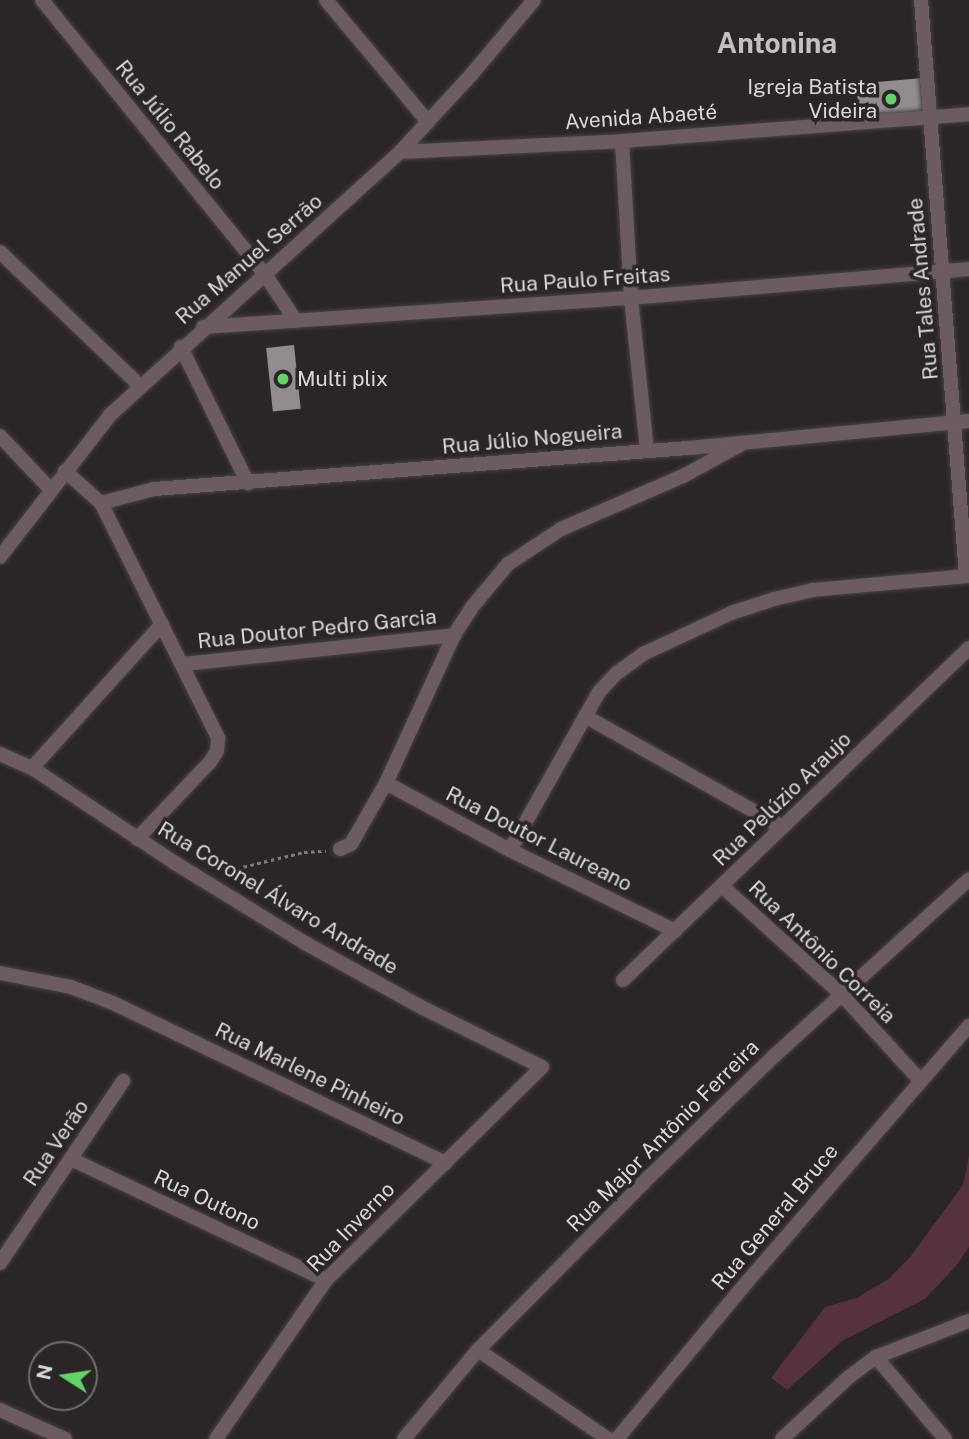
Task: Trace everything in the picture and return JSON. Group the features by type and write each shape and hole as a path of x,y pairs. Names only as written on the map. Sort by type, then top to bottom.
{"street":[{"name":"Rua Júlio Rabelo","path":"42,0 266,276 296,321"},
{"path":"326,0 428,122"},
{"name":"Rua Manuel Serrão","path":"0,557 97,428 139,385 203,327 266,276 400,152 534,0"},
{"name":"Rua Tales Andrade","path":"921,0 928,117 962,422 968,576"},
{"name":"Avenida Abaeté","path":"400,152 622,141 969,114"},
{"path":"622,141 631,298 647,450"},
{"path":"0,252 139,385"},
{"name":"Rua Paulo Freitas","path":"203,327 631,298 969,269"},
{"path":"181,347 248,484"},
{"name":"Rua Júlio Nogueira","path":"101,503 154,489 248,484 962,422"},
{"path":"0,436 51,490"},
{"path":"340,849 351,844 386,783 454,635 493,580 528,549 561,529 683,476 747,441"},
{"path":"65,471 101,503 184,664 218,738 217,751 210,762 137,839"},
{"path":"510,850 599,692 617,673 645,653 731,613 812,590 968,576"},
{"path":"32,768 162,624"},
{"name":"Rua Doutor Pedro Garcia","path":"184,664 454,635"},
{"name":"Rua Pelúzio Araujo","path":"623,980 969,648"},
{"path":"585,716 782,827"},
{"name":"Rua Coronel Álvaro Andrade","path":"0,754 32,768 137,839 304,943 421,1007 542,1067"},
{"name":"Rua Doutor Laureano","path":"386,783 510,850 675,931"},
{"name":"Rua Major Antônio Ferreira","path":"404,1439 478,1350 663,1164 969,879"},
{"name":"Rua Antônio Correia","path":"722,886 842,995 920,1080"},
{"name":"Rua Marlene Pinheiro","path":"0,973 71,987 157,1024 445,1163"},
{"name":"Rua General Bruce","path":"617,1439 920,1080 969,1026"},
{"name":"Rua Inverno","path":"215,1439 326,1280 542,1067"},
{"name":"Rua Verão","path":"0,1263 123,1080"},
{"name":"Rua Outono","path":"71,1159 326,1280"},
{"path":"782,1439 849,1377 876,1357 969,1321"},
{"path":"478,1350 608,1439"},
{"path":"876,1357 945,1439"},
{"path":"0,1410 65,1439"}],"path":[{"path":"208,868 230,870 304,852 340,849"}],"shaded area":[{"path":"969,1155 969,1247 956,1266 925,1299 842,1341 787,1390 771,1378 825,1307 857,1298 890,1278 910,1257 963,1185"}],"building":[{"name":"Igreja Batista Videira","path":"923,78 926,115 859,121 856,84"},
{"name":"Multi plix","path":"294,345 301,409 273,412 266,348"}],"place":[{"name":"Igreja Batista Videira","path":"891,99"},
{"name":"Multi plix","path":"283,379"}],"district":[{"name":"Antonina","path":"777,43"}]}
